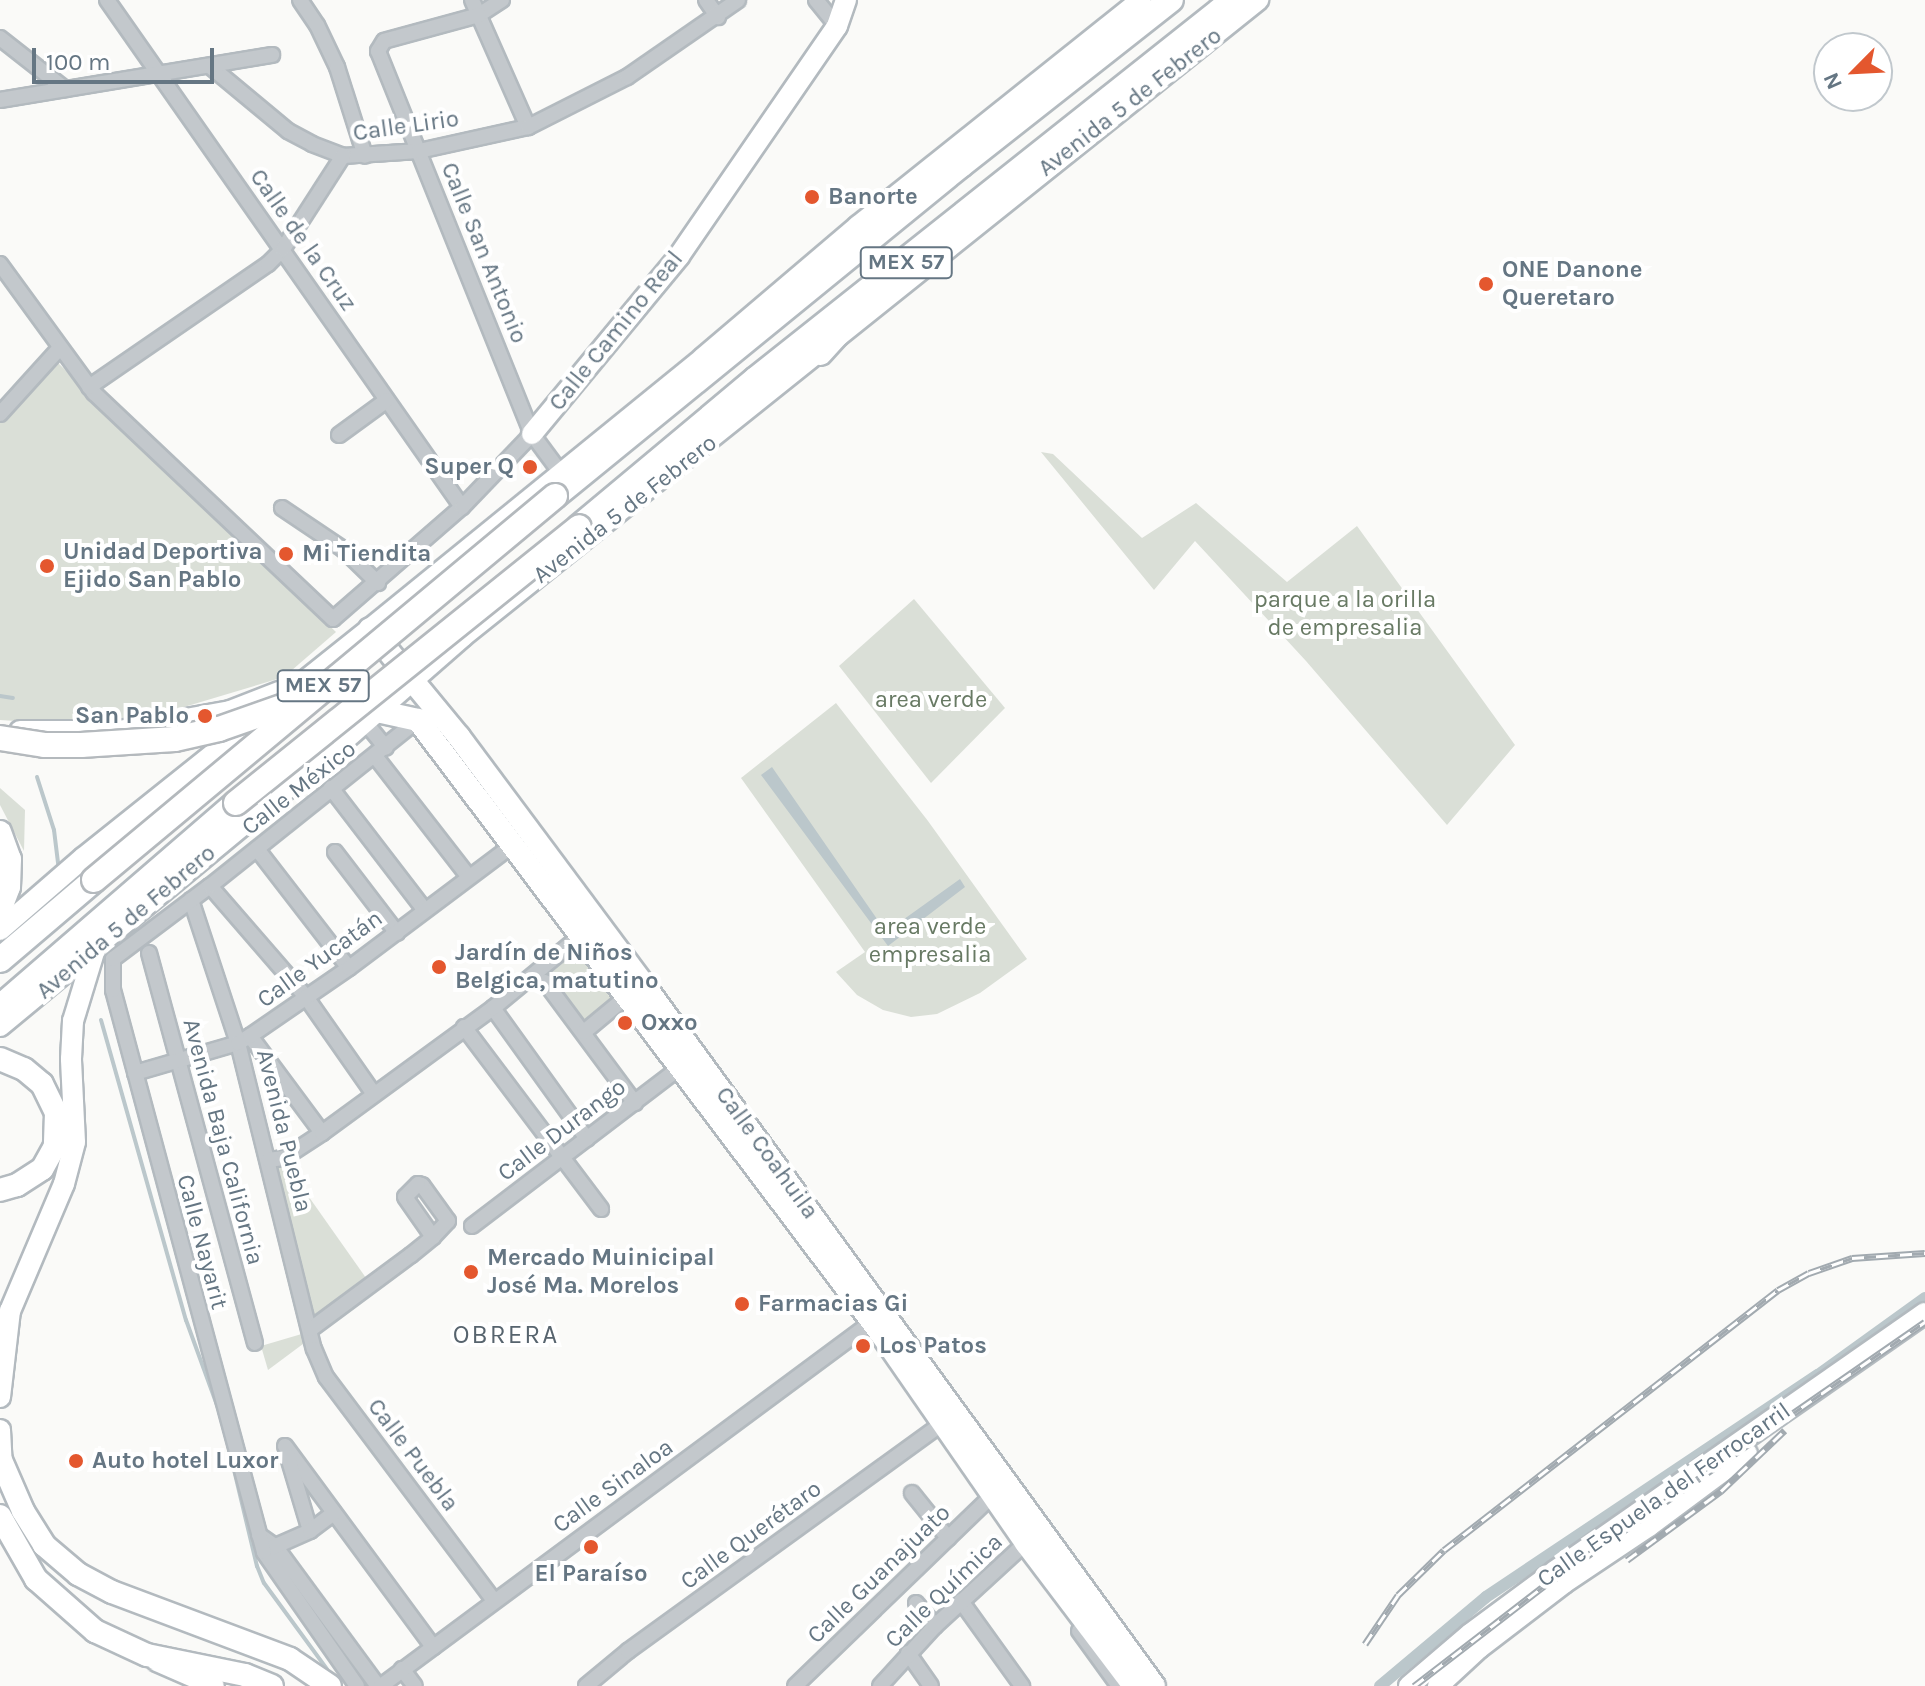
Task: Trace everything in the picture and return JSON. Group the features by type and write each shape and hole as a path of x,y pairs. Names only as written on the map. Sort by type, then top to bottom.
{"highway":[{"name":"MEX 57","path":"0,960 304,691 555,496 1171,0"},
{"name":"Avenida 5 de Febrero","path":"0,1007 236,803 579,527 732,398 887,278 1233,0"},
{"path":"1081,121 1168,71"},
{"path":"988,122 1077,74"},
{"path":"823,279 858,226"},
{"path":"820,353 887,278"},
{"path":"0,738 69,745 175,739 219,729 304,691"}],"main road":[{"name":"Calle Camino Real","path":"532,434 679,256 837,26 846,0"},
{"path":"0,930 304,691 370,629 560,472 703,358 858,226 1141,0"},
{"name":"Avenida 5 de Febrero","path":"0,1026 105,952 462,637 1258,0"},
{"name":"Calle Coahuila","path":"370,629 412,682 426,713 513,845 579,937 872,1322 1134,1686"},
{"path":"0,729 31,733 119,731 230,711 304,691"},
{"path":"371,717 426,713"},
{"name":"Calle Coahuila","path":"426,713 893,1322 1029,1540 1154,1686"},
{"path":"0,832 10,859 9,887 0,911"},
{"path":"0,1397 10,1311 64,1184 75,1142 71,1059 73,1021 105,952"},
{"path":"0,1059 24,1069 42,1084 56,1113 55,1146 42,1169 17,1185 0,1190"},
{"name":"Calle Espuela del Ferrocarril","path":"1409,1686 1470,1634 1555,1571 1925,1313"},
{"name":"Calle Espuela del Ferrocarril","path":"1438,1686 1479,1648 1564,1583 1649,1526 1802,1412 1925,1327"},
{"path":"0,1430 1,1462 23,1511 44,1545 78,1574 112,1592 290,1659 330,1686"},
{"path":"0,1516 24,1563 47,1592 95,1631 214,1686"},
{"path":"147,1655 245,1675 272,1686"}],"street":[{"name":"Calle de la Cruz","path":"107,0 462,507"},
{"path":"300,0 317,25 337,67 365,156"},
{"path":"472,0 528,127"},
{"path":"479,15 502,0"},
{"path":"706,0 718,17"},
{"name":"Calle Lirio","path":"89,387 268,264 283,249 343,156 419,151 528,127 627,77 718,17 738,0"},
{"path":"816,0 837,26"},
{"name":"Calle San Antonio","path":"479,15 379,44 378,51 532,434 560,472"},
{"path":"0,38 65,89"},
{"path":"0,100 272,55"},
{"path":"211,67 288,131 343,156"},
{"path":"0,264 89,387"},
{"path":"0,414 59,349"},
{"name":"Calle Camino Real","path":"89,387 333,619 462,507 532,434"},
{"path":"339,435 387,400"},
{"path":"282,508 343,549 378,583"},
{"name":"Calle México","path":"105,952 210,886 426,713"},
{"path":"371,717 380,752 469,877"},
{"path":"331,788 424,909"},
{"name":"Calle Yucatán","path":"135,1073 180,1062 244,1040 349,968 513,845"},
{"path":"257,849 349,968"},
{"path":"335,852 397,933"},
{"path":"210,886 306,997 374,1094"},
{"name":"Avenida Puebla","path":"191,900 244,1040 268,1160 311,1329"},
{"path":"268,1160 284,1158 322,1133 493,1008 579,937"},
{"name":"Calle Nayarit","path":"105,952 259,1535 357,1686"},
{"name":"Avenida Baja California","path":"149,953 255,1343"},
{"path":"545,982 635,1103"},
{"path":"584,1032 625,998"},
{"path":"493,1008 587,1139"},
{"path":"464,1027 601,1209"},
{"path":"244,1040 322,1133"},
{"name":"Calle Durango","path":"472,1226 678,1069"},
{"path":"311,1329 433,1237 448,1220 422,1185 407,1192 406,1199 433,1237"},
{"name":"Calle Sinaloa","path":"380,1686 872,1322"},
{"name":"Calle Puebla","path":"311,1329 314,1349 326,1377 494,1601"},
{"name":"Calle Querétaro","path":"586,1686 628,1651 943,1423"},
{"path":"310,1531 285,1446 433,1647"},
{"path":"912,1493 948,1538"},
{"name":"Calle Guanajuato","path":"795,1686 994,1494"},
{"path":"269,1549 310,1531 334,1513"},
{"path":"1029,1540 1119,1686"},
{"name":"Calle Química","path":"880,1686 935,1626 1029,1540"},
{"name":"Calle Nayarit","path":"269,1549 380,1686"},
{"path":"961,1601 1022,1686"},
{"path":"916,1603 935,1626"},
{"path":"908,1653 931,1686"},
{"path":"402,1669 415,1686"}],"green space":[{"path":"56,361 336,632 284,677 164,713 91,726 0,720 0,415"},
{"name":"parque a la orilla de empresalia","path":"1041,452 1053,454 1142,538 1196,503 1287,582 1357,526 1515,745 1447,825 1306,661 1195,541 1154,590"},
{"name":"area verde","path":"914,599 1005,708 931,783 839,666"},
{"name":"area verde empresalia","path":"836,703 928,821 1027,959 980,993 937,1014 911,1017 883,1010 857,995 836,972 865,952 741,778"},
{"path":"0,788 25,810 24,851 0,805"},
{"path":"574,947 612,1000 580,1025 541,973"},
{"path":"285,1163 371,1285 316,1326 274,1171"},
{"path":"305,1333 307,1341 268,1370 261,1346"}],"shaded area":[{"path":"772,767 886,932 960,879 965,887 888,946 761,775"}],"waterway":[{"path":"0,696 13,698"},
{"path":"37,777 54,830 59,871"},
{"path":"101,1020 186,1320 218,1408"},
{"path":"1380,1686 1486,1597 1818,1375 1925,1298"},
{"path":"225,1432 257,1566 264,1583 327,1669"}],"railway":[{"path":"1365,1644 1398,1595 1444,1550 1778,1290 1809,1273 1852,1258 1925,1253"},
{"path":"1414,1686 1545,1585 1925,1322"},
{"path":"1627,1560 1721,1491 1785,1430"}],"place":[{"name":"Banorte","path":"812,197"},
{"name":"ONE Danone Queretaro","path":"1486,284"},
{"name":"Super Q","path":"530,467"},
{"name":"Mi Tiendita","path":"286,554"},
{"name":"Unidad Deportiva Ejido San Pablo","path":"47,566"},
{"name":"San Pablo","path":"205,716"},
{"name":"Jardín de Niños Belgica, matutino","path":"439,967"},
{"name":"Oxxo","path":"625,1023"},
{"name":"Mercado Muinicipal José Ma. Morelos","path":"471,1272"},
{"name":"Farmacias Gi","path":"742,1304"},
{"name":"Los Patos","path":"863,1346"},
{"name":"Auto hotel Luxor","path":"76,1461"},
{"name":"El Paraíso","path":"591,1547"}],"district":[{"name":"OBRERA","path":"506,1335"}]}
